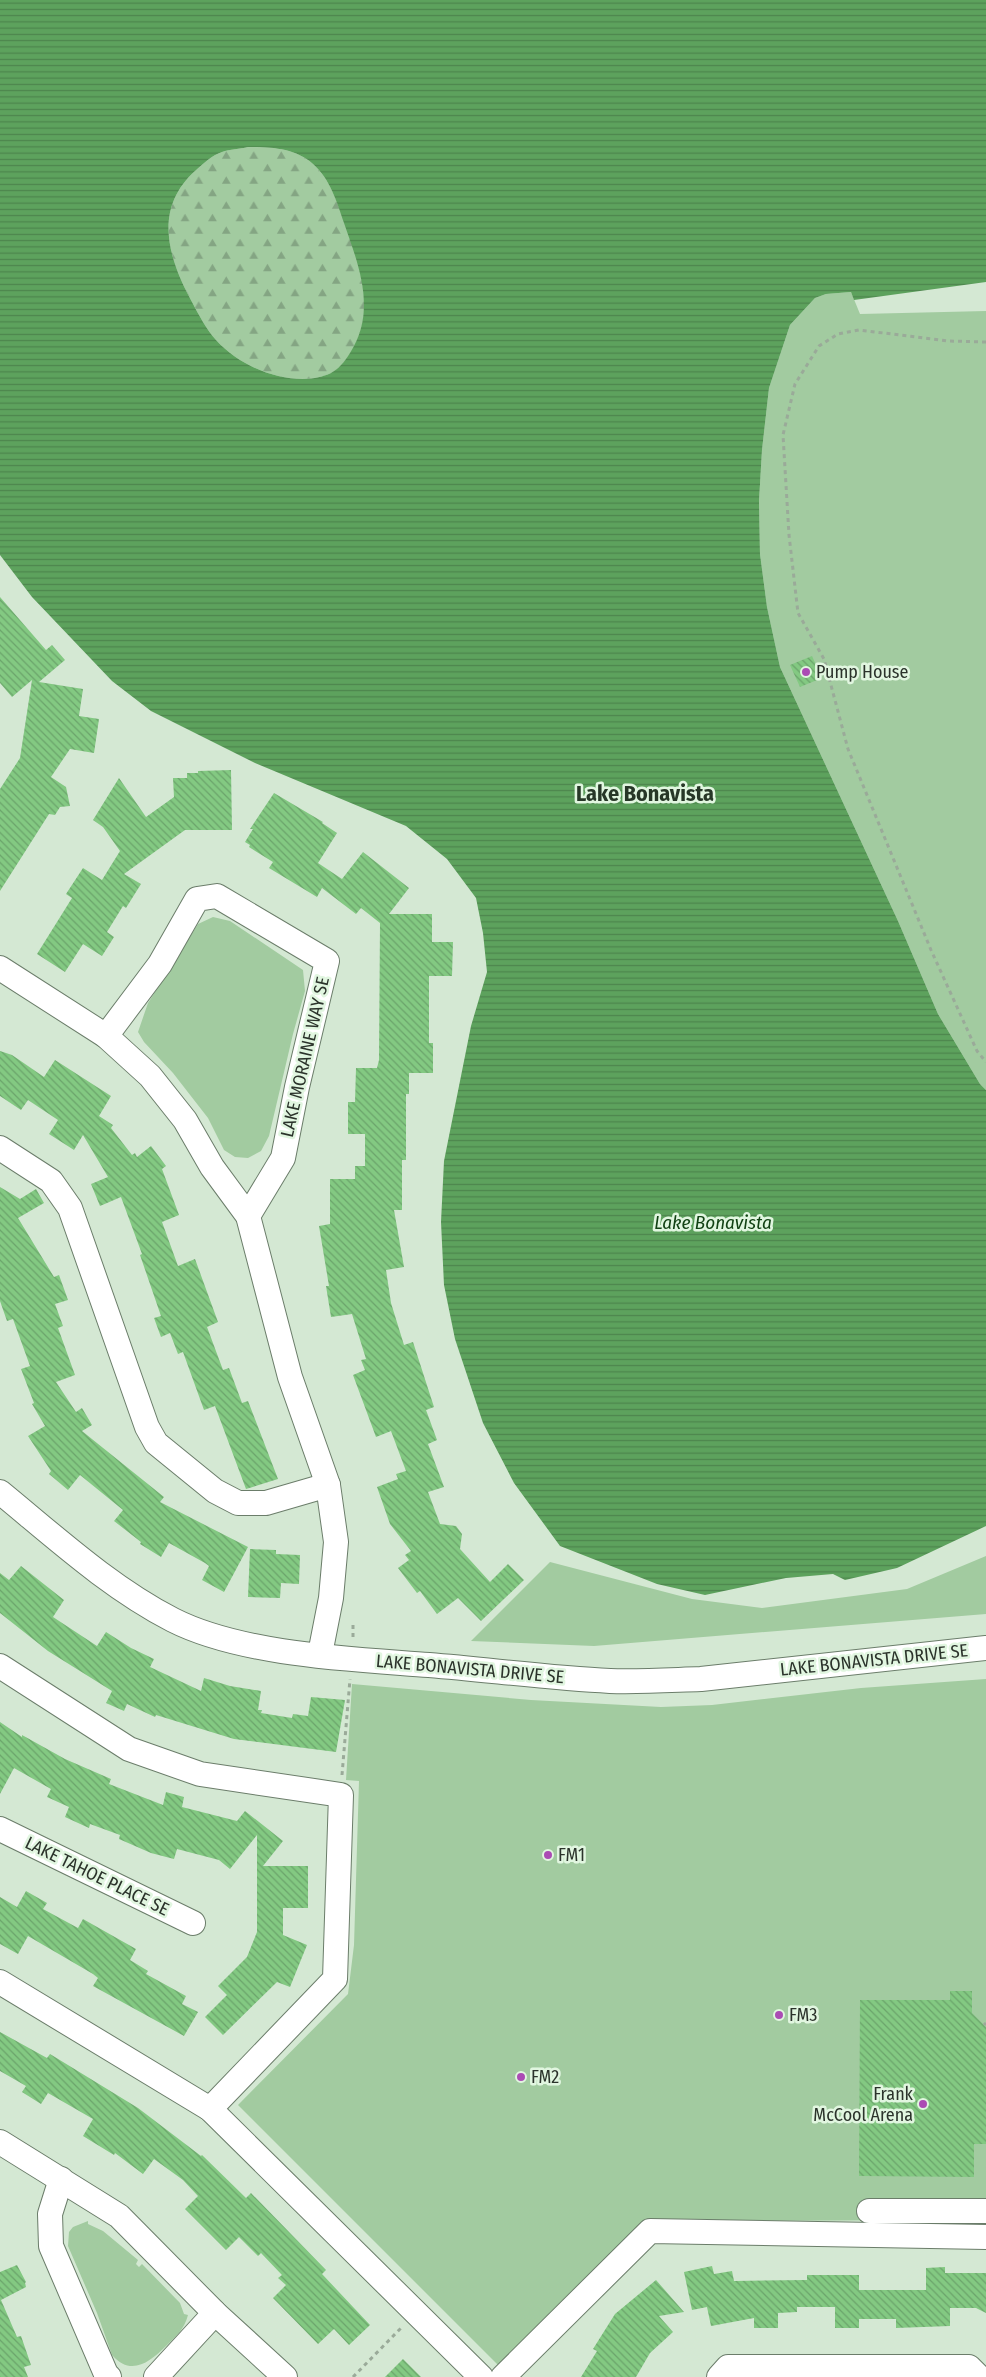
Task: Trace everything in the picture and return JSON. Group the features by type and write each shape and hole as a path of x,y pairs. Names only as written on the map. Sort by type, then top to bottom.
{"street":[{"name":"LAKE MORAINE WAY SE","path":"106,1036 160,964 197,899 217,896 327,961 297,1087 283,1158 248,1216"},
{"path":"0,968 106,1036 156,1083 185,1120 212,1167 248,1216 290,1377 328,1485 336,1542 331,1598 320,1654"},
{"path":"0,1148 52,1181 70,1208 147,1427 156,1443 215,1491 238,1503 266,1503 328,1485"},
{"name":"LAKE BONAVISTA DRIVE SE","path":"0,1492 93,1568 129,1593 174,1620 222,1638 260,1646 351,1658 611,1681 701,1679 986,1648"},
{"path":"0,1666 129,1749 200,1774 340,1795 335,1978 210,2109"},
{"name":"LAKE TAHOE PLACE SE","path":"0,1829 193,1923"},
{"path":"0,1982 210,2109 482,2377"},
{"path":"0,2142 119,2216 215,2313 285,2377"},
{"path":"61,2179 50,2214 51,2246 106,2374 109,2377"},
{"path":"869,2211 986,2211"},
{"path":"503,2377 650,2231 986,2236"},
{"path":"156,2377 215,2313"},
{"path":"719,2377 728,2367 969,2367 979,2377"}],"path":[{"path":"986,342 949,341 859,330 838,334 819,346 795,384 783,435 789,535 798,613 824,659 848,749 924,932 977,1051 986,1062"},
{"path":"340,1795 353,1623"},
{"path":"354,2377 416,2312"}],"green space":[{"path":"248,147 274,148 291,152 313,164 324,177 332,191 351,239 363,289 363,322 350,354 341,366 325,376 303,379 279,376 245,363 225,349 206,327 176,268 169,234 169,218 173,201 182,186 208,160 225,151"},
{"path":"851,292 860,314 986,311 986,1090 980,1084 938,1014 898,921 780,667 767,607 760,554 759,501 762,450 769,388 790,325 815,298 826,294"},
{"path":"213,917 230,921 303,970 305,991 269,1136 261,1151 248,1158 235,1157 224,1150 208,1118 173,1073 144,1042 138,1032 148,1003 198,924"},
{"path":"986,1556 986,1614 594,1646 471,1641 550,1562 692,1599 762,1608 907,1589"},
{"path":"986,1679 986,2220 646,2221 499,2366 238,2105 348,1994 354,1945 359,1781 346,1780 352,1684 531,1700 661,1707 712,1705 861,1688"},
{"path":"88,2221 88,2224 103,2231 138,2260 136,2264 139,2267 142,2264 180,2303 184,2314 188,2315 182,2329 176,2336 160,2352 140,2365 126,2365 119,2362 112,2355 97,2313 68,2246 69,2232 73,2227"}],"water":[{"name":"Lake Bonavista","path":"0,0 986,0 986,282 854,300 851,292 826,294 815,298 790,325 769,388 762,450 759,501 760,554 767,607 780,667 898,921 938,1014 980,1084 986,1090 986,1526 897,1568 845,1580 833,1574 786,1578 705,1595 657,1584 560,1546 514,1483 483,1423 455,1339 444,1285 441,1222 444,1161 471,1026 487,972 483,933 476,898 447,859 406,826 255,763 151,711 112,681 32,597 0,555","holes":["248,147 274,148 291,152 306,159 319,170 336,199 360,272 364,305 363,321 350,353 336,370 325,376 303,379 279,376 245,363 225,349 209,331 197,312 176,268 169,234 169,218 173,201 182,186 208,160 228,150"]}],"building":[{"path":"0,597 46,650 52,645 65,660 39,682 83,689 79,716 99,719 94,753 70,749 51,777 66,787 70,806 60,807 55,815 49,814 0,891 0,789 20,758 32,680 12,697 0,683"},
{"name":"Pump House","path":"812,656 822,678 800,687 790,665"},
{"path":"231,770 232,830 185,830 124,874 141,884 126,908 123,906 107,932 114,937 102,956 83,944 65,972 37,954 72,898 66,894 83,868 102,880 120,851 103,827 93,820 119,778 146,817 174,797 173,778 187,778 187,773 198,773 198,771"},
{"path":"274,793 323,822 337,833 318,863 342,879 363,852 409,888 389,914 432,914 432,942 453,942 452,976 429,976 429,1043 433,1043 433,1073 409,1073 409,1094 406,1094 406,1160 402,1160 402,1210 394,1210 404,1267 386,1270 391,1303 404,1345 413,1342 434,1407 426,1410 437,1440 428,1444 444,1487 428,1492 440,1524 456,1526 462,1534 460,1549 490,1582 508,1564 524,1580 481,1621 458,1598 437,1614 420,1591 417,1593 398,1568 409,1560 405,1555 411,1551 390,1524 377,1487 398,1479 396,1474 406,1471 391,1431 376,1437 353,1375 365,1370 361,1360 366,1359 352,1314 331,1317 326,1286 329,1286 319,1226 330,1224 330,1179 355,1179 355,1166 365,1166 365,1134 348,1134 348,1102 355,1102 356,1068 377,1068 379,1060 380,923 361,908 356,914 322,888 317,897 269,868 273,862 249,847 250,845 245,842 253,829 250,829"},
{"path":"0,1051 12,1055 44,1077 55,1060 111,1096 99,1116 113,1125 111,1128 132,1155 135,1153 137,1157 151,1146 166,1166 162,1169 179,1215 162,1222 178,1266 195,1259 218,1322 207,1327 223,1370 229,1368 242,1403 248,1401 278,1479 246,1489 215,1406 204,1410 183,1352 178,1354 170,1333 161,1337 154,1318 161,1316 140,1255 142,1254 121,1197 100,1206 91,1184 108,1177 83,1135 74,1150 49,1134 58,1120 28,1100 21,1110 0,1096"},
{"path":"0,1187 20,1199 36,1189 44,1203 18,1218 54,1277 59,1275 68,1300 55,1304 63,1326 58,1328 75,1375 56,1382 76,1412 82,1408 92,1425 82,1431 164,1497 160,1502 248,1547 224,1592 202,1580 209,1566 205,1563 169,1543 161,1557 140,1544 141,1542 114,1521 123,1510 80,1475 68,1490 49,1474 51,1471 28,1436 45,1426 32,1404 34,1403 21,1369 30,1366 13,1319 7,1321 0,1301"},
{"path":"250,1549 276,1550 276,1554 300,1555 299,1584 281,1583 280,1598 248,1597"},
{"path":"21,1566 64,1600 53,1617 97,1646 106,1632 131,1648 154,1659 150,1667 201,1691 204,1678 230,1686 261,1691 258,1710 262,1710 261,1713 292,1718 293,1714 308,1716 311,1697 345,1700 336,1752 234,1739 156,1715 155,1717 127,1704 124,1711 106,1703 112,1691 48,1651 0,1613 0,1573 9,1580"},
{"path":"0,1722 22,1737 22,1735 65,1759 111,1779 109,1784 163,1805 166,1792 184,1797 182,1807 237,1821 245,1811 283,1841 263,1866 308,1866 308,1908 283,1908 283,1935 307,1945 290,1987 277,1982 223,2035 205,2017 227,1995 218,1986 247,1957 257,1932 257,1835 230,1869 219,1860 177,1849 174,1859 151,1853 119,1839 120,1835 90,1824 89,1828 65,1817 69,1807 47,1797 51,1789 14,1768 0,1794"},
{"path":"26,1891 47,1903 43,1909 78,1928 83,1919 136,1949 130,1960 148,1971 146,1974 186,1996 182,2004 198,2012 184,2036 93,1986 98,1978 93,1974 28,1936 18,1954 0,1944 0,1897 17,1907"},
{"name":"Frank McCool Arena","path":"950,1991 972,1991 972,2013 986,2027 986,2144 974,2144 974,2177 859,2176 860,2000 950,2000"},
{"path":"0,2032 47,2058 50,2054 138,2108 202,2155 246,2198 251,2193 326,2270 322,2274 370,2325 349,2345 334,2329 318,2344 273,2298 286,2285 278,2278 282,2275 261,2253 258,2256 239,2237 226,2250 185,2209 198,2196 183,2180 154,2159 143,2174 115,2153 114,2155 83,2136 93,2119 48,2093 41,2104 22,2092 26,2086 0,2071"},
{"path":"17,2265 26,2282 26,2287 1,2300 17,2337 21,2336 31,2365 24,2367 28,2377 0,2377 0,2272"},
{"path":"712,2266 714,2274 732,2271 734,2281 807,2280 807,2275 859,2275 859,2290 926,2290 926,2268 945,2267 945,2273 986,2273 986,2313 976,2308 950,2308 950,2326 896,2328 896,2319 859,2319 859,2328 835,2328 835,2307 797,2307 797,2312 778,2313 778,2328 754,2328 754,2318 711,2326 707,2307 692,2310 684,2272"},
{"path":"656,2280 684,2312 659,2316 673,2332 650,2353 636,2377 581,2377 597,2351 593,2349 615,2314"},
{"path":"403,2359 421,2377 385,2377"}],"place":[{"name":"Pump House","path":"806,672"},
{"name":"FM1","path":"548,1855"},
{"name":"FM3","path":"779,2015"},
{"name":"FM2","path":"521,2077"},
{"name":"Frank McCool Arena","path":"923,2104"}],"district":[{"name":"Lake Bonavista","path":"645,793"}]}
